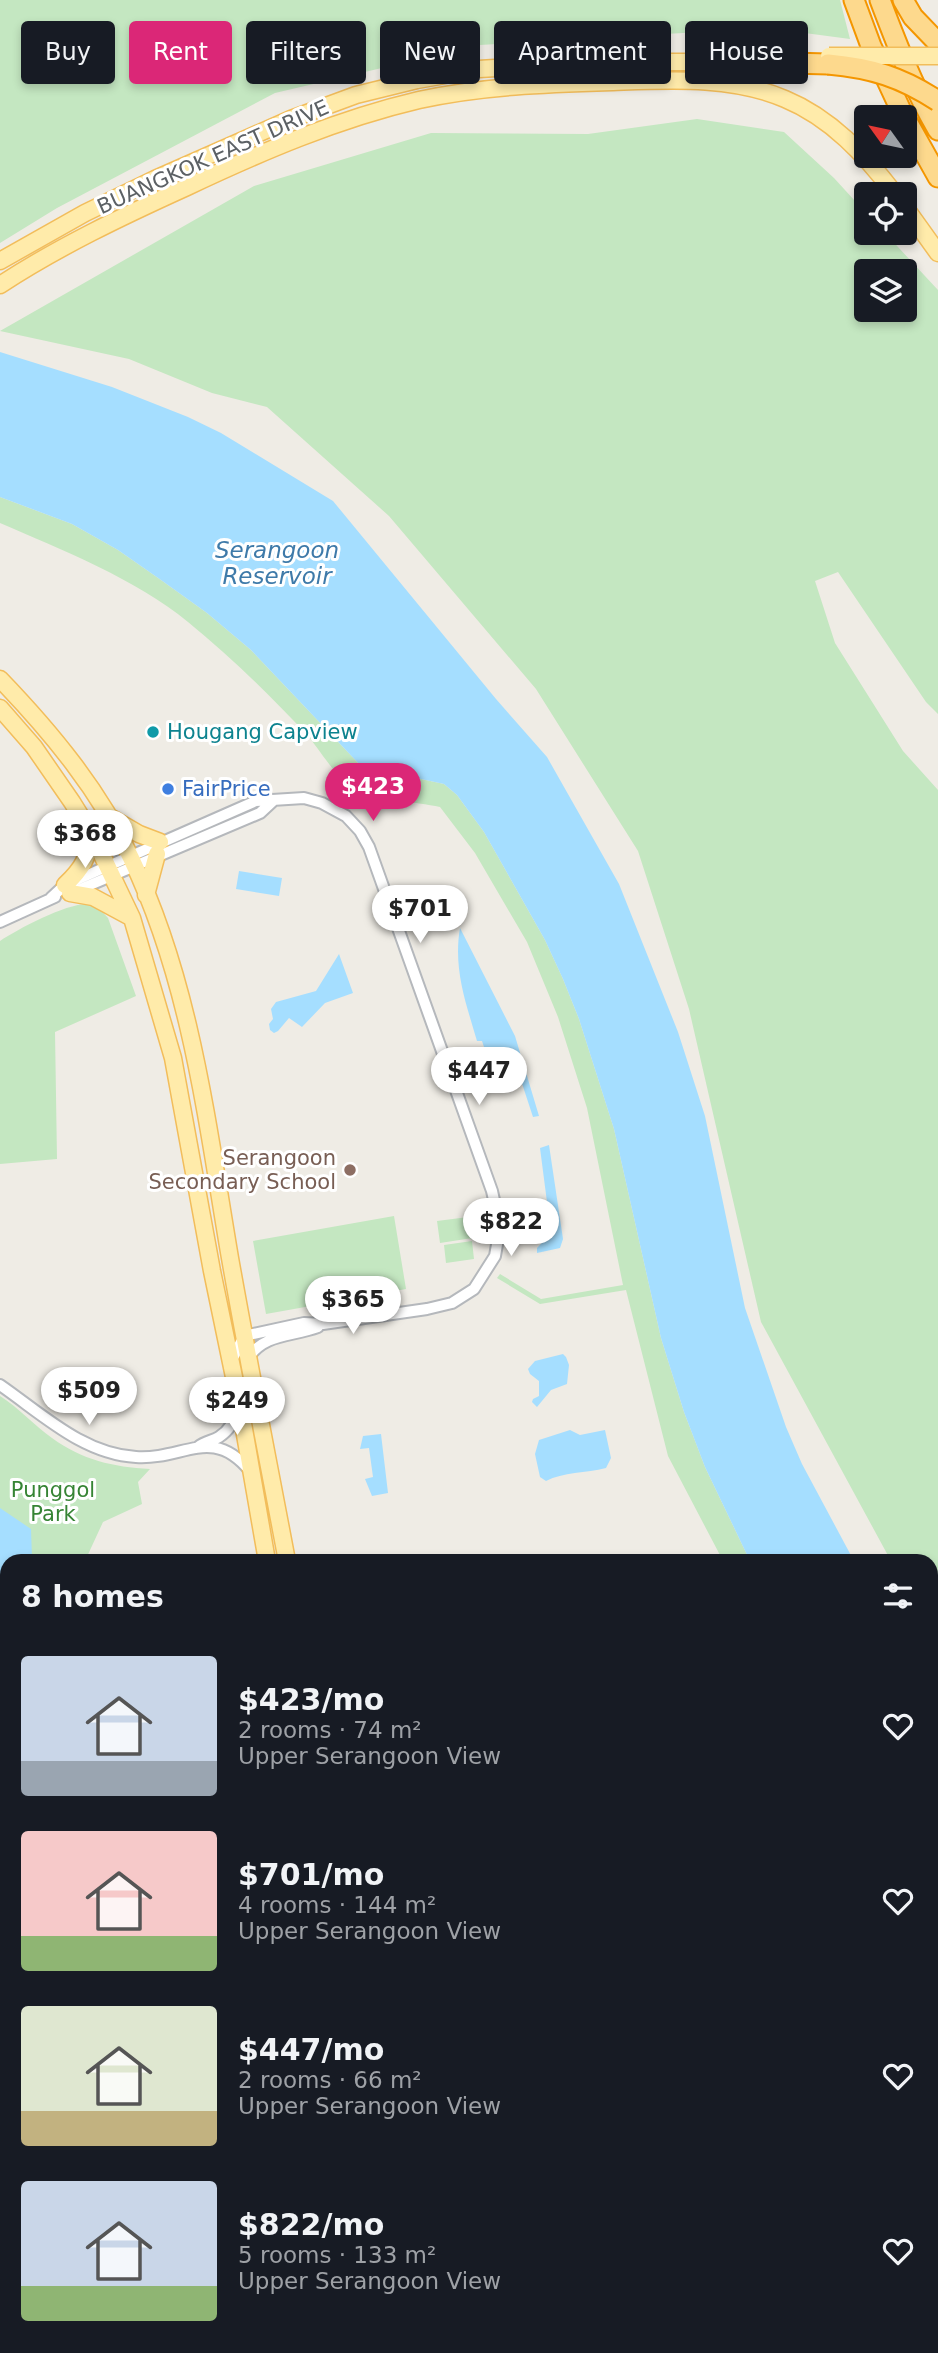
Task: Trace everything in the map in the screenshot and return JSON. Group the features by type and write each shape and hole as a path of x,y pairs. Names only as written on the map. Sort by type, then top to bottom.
{"highway":[{"path":"854,0 899,105"},
{"path":"880,0 898,47 938,130"},
{"path":"904,0 913,17 938,43"},
{"path":"808,61 829,60 895,77 938,101"},
{"path":"917,139 938,177"}],"main road":[{"path":"829,60 938,56"},
{"name":"BUANGKOK EAST DRIVE","path":"0,261 85,213 155,179 265,130 356,95 478,69 595,62 685,62"},
{"name":"BUANGKOK EAST DRIVE","path":"1,285 28,267 95,231 222,170 285,144 362,115 420,100 480,89 668,80 747,88 783,98 833,127 858,149 885,182"},
{"path":"917,223 938,253"},
{"path":"0,679 46,729 91,789 133,860 166,948 196,1056 244,1336 286,1554"},
{"path":"0,708 49,767 89,829 132,918 173,1058 266,1554"},
{"path":"106,814 159,848 146,895"},
{"path":"89,829 88,856 67,889 93,897 132,918"}],"street":[{"path":"0,922 159,848 260,813 274,800 304,798 332,807 346,816 360,831 369,847 492,1191 500,1227 495,1256 474,1289 452,1303 427,1310 323,1324 304,1323 244,1336 230,1365"},
{"path":"248,1358 256,1346 265,1340 302,1332 323,1324"},
{"path":"0,1385 74,1437 98,1449 143,1457 198,1447 219,1447 229,1451 251,1472"},
{"path":"198,1447 225,1432 236,1418 240,1406"}],"green space":[{"path":"0,0 840,0 850,39 808,33 808,21 685,21 685,33 671,34 671,21 494,21 494,44 480,45 480,21 380,21 380,68 366,72 366,21 246,21 246,84 313,84 275,93 57,208 0,243"},
{"path":"697,119 784,132 854,200 854,245 896,245 909,259 854,259 854,322 917,322 917,267 938,290 938,714 926,702 838,572 815,581 835,643 903,751 938,790 938,1554 887,1554 761,1322 689,1009 638,851 536,689 389,516 267,407 212,393 129,359 0,331 254,186 431,133 588,134"},
{"path":"0,497 72,524 118,550 207,613 251,650 361,766 444,784 457,795 484,832 545,940 579,1019 614,1129 661,1338 684,1412 705,1467 747,1554 719,1554 668,1456 626,1290 540,1304 497,1278 500,1274 541,1299 623,1285 587,1108 558,1017 527,942 475,853 440,807 371,795 347,784 308,736 279,706 235,663 168,607 122,579 0,523"},
{"path":"87,904 99,908 108,918 136,996 55,1032 57,1159 0,1164 0,941 55,913"},
{"path":"394,1216 406,1289 266,1314 253,1241"},
{"path":"476,1216 479,1237 440,1243 437,1221"},
{"path":"472,1241 474,1259 446,1263 444,1245"},
{"name":"Punggol Park","path":"0,1396 52,1438 75,1452 111,1464 150,1469 138,1482 142,1504 103,1522 88,1554 0,1554"}],"water":[{"name":"Serangoon Reservoir","path":"0,352 112,387 188,417 221,433 333,501 547,757 619,884 678,1032 705,1116 745,1308 786,1427 802,1464 850,1554 747,1554 705,1467 684,1412 661,1338 614,1129 579,1019 545,940 484,832 457,795 444,784 361,766 251,650 207,613 118,550 72,524 0,497"},
{"path":"239,871 282,878 279,896 236,889"},
{"path":"460,928 515,1036 539,1116 533,1117 512,1053 488,1059 482,1041 477,1041 459,972"},
{"path":"339,954 353,993 325,1003 302,1027 289,1018 278,1031 274,1033 270,1030 269,1024 273,1019 271,1009 276,1002 316,991"},
{"path":"549,1145 563,1239 560,1248 537,1253 537,1248 551,1233 540,1148"},
{"path":"563,1354 569,1365 567,1384 551,1390 537,1407 532,1402 539,1396 539,1381 528,1369 535,1361"},
{"path":"570,1430 580,1435 605,1430 611,1458 606,1468 567,1474 546,1481 540,1477 535,1454 539,1440"},
{"path":"381,1434 388,1493 372,1496 365,1479 373,1477 369,1448 360,1449 363,1436"},
{"path":"0,1508 31,1529 32,1554 0,1554"}],"place":[{"name":"Hougang Capview","path":"153,732"},
{"name":"FairPrice","path":"168,789"},
{"name":"Serangoon Secondary School","path":"350,1170"}]}
